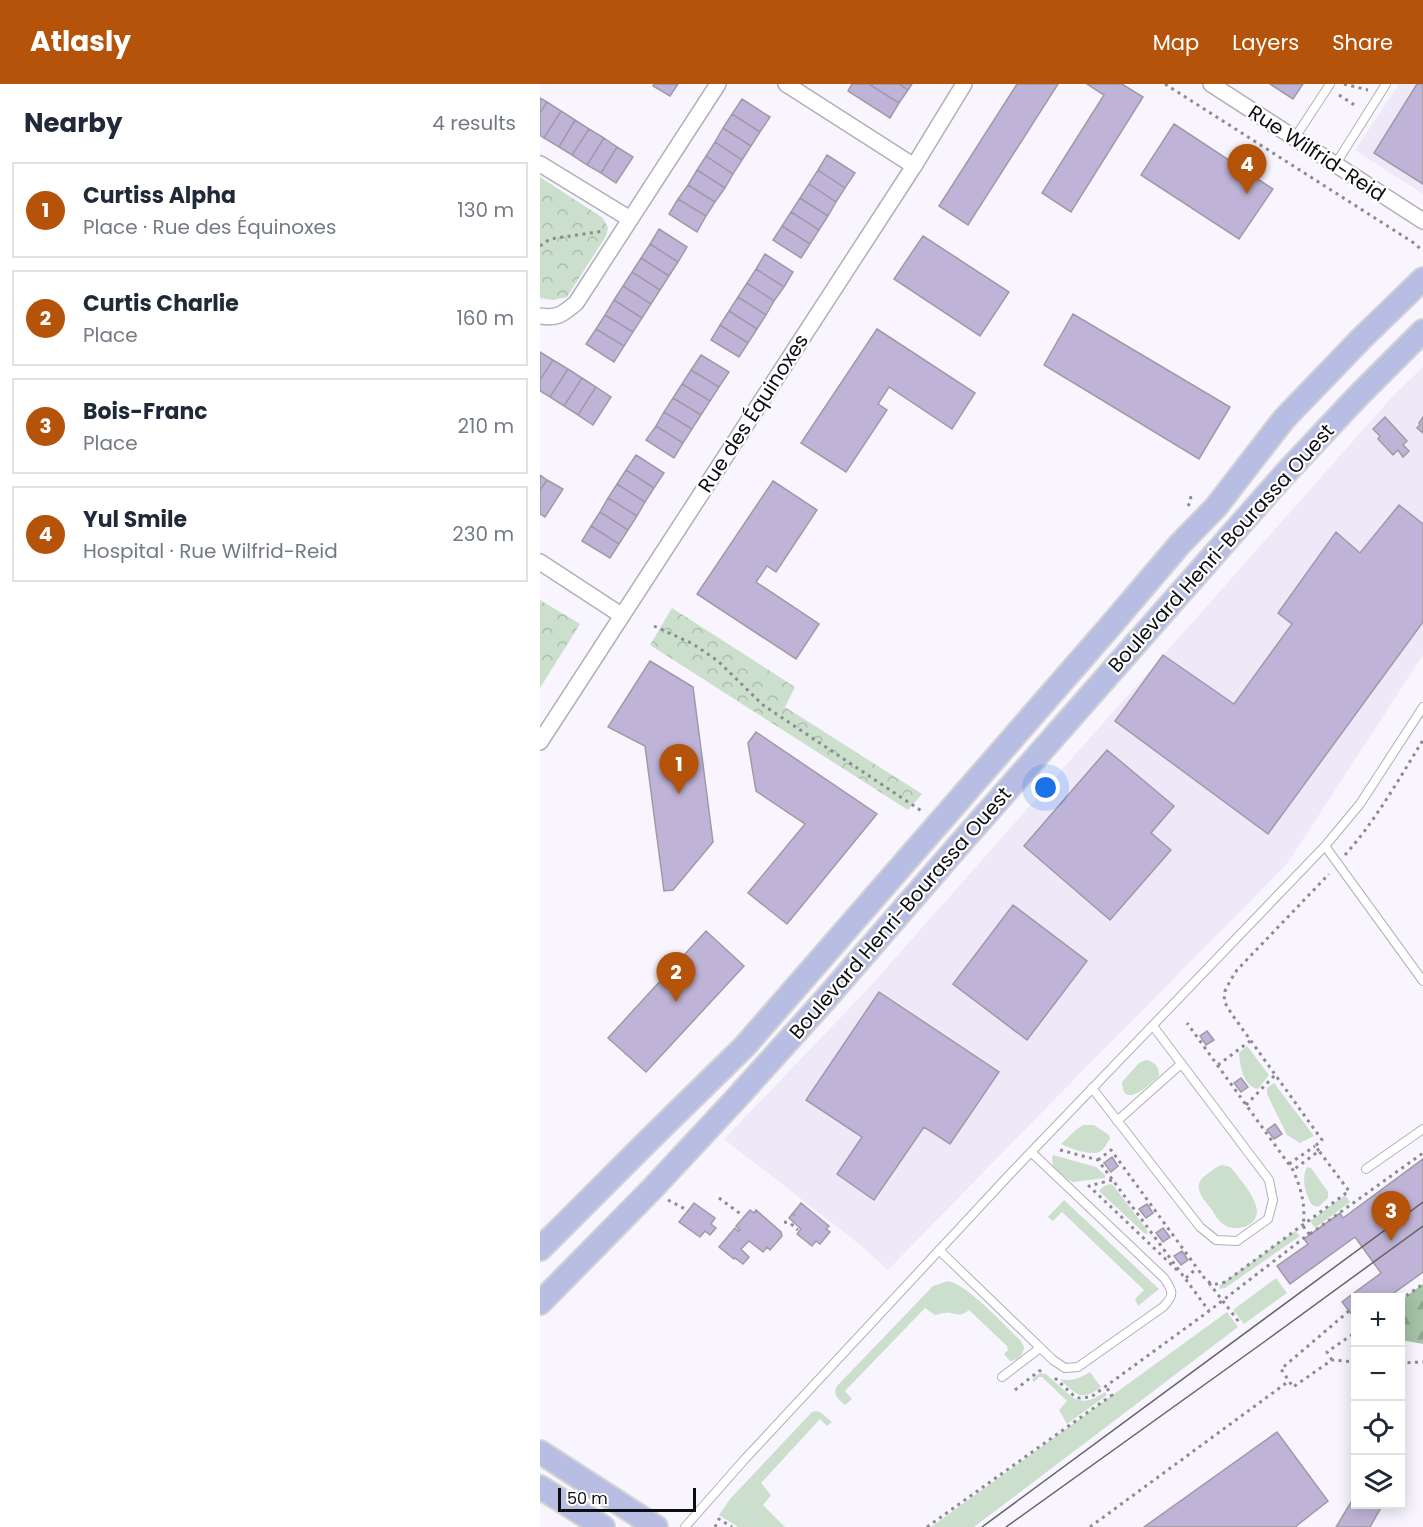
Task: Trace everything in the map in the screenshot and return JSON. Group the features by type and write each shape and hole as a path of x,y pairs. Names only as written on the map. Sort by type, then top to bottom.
{"main road":[{"name":"Boulevard Henri-Bourassa Ouest","path":"540,1249 746,1046 1180,544 1216,507 1284,419 1423,279"},
{"name":"Boulevard Henri-Bourassa Ouest","path":"540,1303 660,1181 741,1094 1284,475 1423,331"},
{"path":"540,1452 656,1527"},
{"path":"540,1487 591,1522"}],"street":[{"path":"540,316 552,318 565,312 576,303 718,84"},
{"path":"786,84 914,166"},
{"name":"Rue des Équinoxes","path":"540,742 914,166 964,84"},
{"name":"Rue Wilfrid-Reid","path":"1210,84 1423,221"},
{"path":"540,164 630,219"},
{"path":"540,562 621,615"}],"lane":[{"path":"1294,139 1330,84"},
{"path":"1335,165 1386,84"},
{"path":"686,1527 744,1460 939,1250 1325,846 1360,804 1423,707"},
{"path":"1325,846 1423,981"},
{"path":"1092,1088 1200,1227 1216,1240 1237,1241 1268,1219 1273,1200 1269,1180 1152,1026"},
{"path":"1117,1121 1181,1064"},
{"path":"1366,1169 1423,1129"},
{"path":"939,1250 1040,1348 1065,1368 1078,1366 1169,1301 1171,1288 1164,1278 1031,1152"},
{"path":"1002,1377 1040,1348"}],"path":[{"name":"Rue Wilfrid-Reid","path":"1165,84 1414,243 1423,251"},
{"path":"1344,84 1373,91"},
{"path":"1338,94 1362,109"},
{"path":"540,246 550,238 606,231"},
{"path":"654,626 693,644 718,661 762,705 924,813"},
{"path":"1345,855 1387,799 1423,740"},
{"path":"1289,1164 1322,1140 1230,1013 1224,1001 1225,991 1238,970 1328,876"},
{"path":"1187,1023 1293,1170 1304,1206 1303,1226 1310,1234"},
{"path":"1218,1066 1250,1041"},
{"path":"1246,1106 1275,1075"},
{"path":"1315,1146 1349,1191"},
{"path":"1060,1150 1098,1160 1209,1311"},
{"path":"1098,1160 1111,1150"},
{"path":"1293,1170 1319,1151"},
{"path":"1015,1390 1039,1371 1045,1370 1073,1395 1079,1398 1091,1397 1423,1153"},
{"path":"1381,1174 1385,1180"},
{"path":"1113,1180 1089,1186 1186,1278"},
{"path":"662,1197 685,1209"},
{"path":"719,1198 742,1215"},
{"path":"784,1222 790,1222 798,1230"},
{"path":"1186,1278 1197,1268"},
{"path":"1209,1283 1239,1323"},
{"path":"1405,1297 1423,1284"},
{"path":"1349,1311 1281,1369 1293,1387 1332,1360 1351,1362"},
{"path":"1332,1360 1327,1352 1351,1335"},
{"path":"1405,1363 1423,1362"},
{"path":"1090,1527 1289,1381"},
{"path":"927,1527 1112,1395 1106,1387"},
{"path":"715,1527 719,1519 732,1527"}],"shaded area":[{"path":"1399,84 1423,84 1423,194 1355,150"},
{"path":"1423,367 1423,655 1287,864 888,1270 860,1245 724,1139 865,992 1393,396"}],"green space":[{"path":"540,177 603,218 608,228 606,236 567,297 553,300 540,298"},
{"path":"540,600 580,624 540,688"},
{"path":"672,608 795,687 785,707 922,794 908,810 650,645"},
{"path":"1247,1046 1269,1075 1258,1089 1249,1084 1241,1069 1239,1053"},
{"path":"1146,1060 1156,1065 1159,1076 1138,1093 1127,1094 1122,1082 1139,1063"},
{"path":"1274,1083 1314,1136 1300,1143 1287,1135 1267,1094 1267,1088"},
{"path":"1083,1125 1094,1125 1109,1135 1110,1139 1101,1151 1086,1152 1061,1144"},
{"path":"1053,1155 1096,1167 1105,1175 1105,1178 1073,1182 1068,1180 1053,1166"},
{"path":"1222,1165 1233,1170 1253,1198 1257,1214 1247,1226 1233,1228 1223,1224 1200,1193 1201,1179"},
{"path":"1307,1167 1311,1168 1328,1192 1328,1198 1318,1207 1312,1205 1307,1196 1304,1176"},
{"path":"1110,1184 1148,1234 1144,1233 1099,1191"},
{"path":"1345,1195 1350,1202 1315,1228 1310,1221"},
{"path":"1064,1200 1159,1289 1138,1306 1135,1299 1144,1290 1062,1212 1053,1221 1048,1217"},
{"path":"1295,1231 1300,1236 1225,1288 1219,1289 1220,1285"},
{"path":"1276,1278 1287,1293 1244,1324 1233,1310"},
{"path":"948,1281 975,1297 1020,1340 1024,1347 1020,1357 1010,1361 1004,1354 1008,1350 1007,1346 969,1310 961,1314 935,1315 925,1308 845,1391 852,1399 845,1405 836,1395 837,1386 933,1286"},
{"path":"1423,1284 1423,1344 1405,1341 1405,1297"},
{"path":"1227,1312 1238,1327 974,1527 931,1527"},
{"path":"1090,1372 1101,1387 1088,1394 1075,1393 1060,1379 1076,1379"},
{"path":"1040,1373 1046,1374 1077,1400 1089,1400 1105,1392 1107,1395 1067,1424 1059,1410 1067,1401 1042,1377 1034,1382 1032,1379"},
{"path":"816,1411 832,1422 827,1426 820,1419 761,1483 771,1495 763,1505 785,1527 738,1527 719,1515 730,1499 812,1412"}],"building":[{"path":"654,84 678,84 670,96 653,86"},
{"path":"852,84 869,84 899,103 890,118 848,91"},
{"path":"869,84 899,84 908,90 899,103"},
{"path":"899,84 912,84 908,90"},
{"path":"1017,84 1058,84 968,225 939,206"},
{"path":"1087,84 1122,84 1143,97 1071,212 1042,193 1104,95"},
{"path":"1270,84 1303,84 1293,99"},
{"path":"1417,84 1423,84 1423,184 1374,153"},
{"path":"540,98 547,102 540,113"},
{"path":"742,99 770,117 760,132 732,114"},
{"path":"547,102 561,111 544,138 540,135 540,113"},
{"path":"561,111 575,120 559,147 544,138"},
{"path":"732,114 760,132 751,146 723,128"},
{"path":"575,120 589,129 572,155 559,147"},
{"path":"1174,124 1273,189 1239,239 1141,175"},
{"path":"723,128 751,146 742,160 715,142"},
{"path":"589,129 604,138 587,165 572,155"},
{"path":"604,138 617,147 601,173 587,165"},
{"path":"715,142 742,160 733,174 706,156"},
{"path":"617,147 633,157 616,183 601,173"},
{"path":"827,155 855,173 845,188 818,170"},
{"path":"706,156 733,174 725,188 697,170"},
{"path":"697,170 725,188 715,202 688,185"},
{"path":"818,170 845,188 836,202 809,184"},
{"path":"809,184 836,202 828,216 800,198"},
{"path":"688,185 715,202 706,216 678,199"},
{"path":"800,198 828,216 819,230 791,212"},
{"path":"678,199 706,216 697,232 669,214"},
{"path":"791,212 819,230 810,244 782,226"},
{"path":"782,226 810,244 801,258 773,240"},
{"path":"659,229 687,247 678,262 650,244"},
{"path":"923,236 1009,292 980,336 894,279"},
{"path":"650,244 678,262 669,276 641,258"},
{"path":"765,254 793,272 784,287 756,269"},
{"path":"641,258 669,276 660,290 632,272"},
{"path":"756,269 784,287 774,301 747,283"},
{"path":"632,272 660,290 651,304 623,286"},
{"path":"747,283 774,301 766,315 738,297"},
{"path":"623,286 651,304 642,318 614,300"},
{"path":"738,297 766,315 757,329 729,311"},
{"path":"614,300 642,318 633,332 605,315"},
{"path":"729,311 757,329 748,343 720,325"},
{"path":"1073,314 1230,407 1199,459 1044,365"},
{"path":"605,315 633,332 624,346 596,329"},
{"path":"720,325 748,343 739,357 711,340"},
{"path":"596,329 624,346 614,362 586,344"},
{"path":"877,329 975,393 952,429 889,387 878,404 887,410 846,472 801,443"},
{"path":"540,352 553,360 540,380"},
{"path":"701,355 729,372 719,387 691,370"},
{"path":"553,360 568,369 550,397 540,391 540,380"},
{"path":"568,369 582,378 564,406 550,397"},
{"path":"691,370 719,387 710,401 682,384"},
{"path":"582,378 596,387 578,415 564,406"},
{"path":"682,384 710,401 701,415 673,398"},
{"path":"596,387 611,397 593,425 578,415"},
{"path":"673,398 701,415 692,429 664,412"},
{"path":"664,412 692,429 683,443 656,426"},
{"path":"1385,417 1407,441 1403,445 1409,451 1403,457 1398,450 1393,455 1378,439 1380,436 1373,429"},
{"path":"1423,417 1423,433 1417,428"},
{"path":"656,426 683,443 674,458 646,440"},
{"path":"636,455 664,473 654,488 626,470"},
{"path":"626,470 654,488 645,502 617,484"},
{"path":"540,475 547,480 540,490"},
{"path":"547,480 563,489 545,517 540,514 540,490"},
{"path":"773,481 817,510 776,572 767,566 756,582 819,624 796,659 697,594"},
{"path":"617,484 645,502 637,516 608,498"},
{"path":"608,498 637,516 628,530 600,512"},
{"path":"1399,505 1423,524 1423,622 1268,834 1115,721 1163,655 1234,704 1292,624 1278,613 1336,532 1360,553"},
{"path":"600,512 628,530 619,544 591,526"},
{"path":"591,526 619,544 610,558 582,541"},
{"path":"650,661 693,687 713,842 673,890 664,891 645,746 608,727"},
{"path":"756,732 877,814 787,924 748,893 805,824 756,791 748,743"},
{"path":"1107,750 1174,806 1151,833 1171,850 1110,920 1024,846"},
{"path":"1013,905 1087,961 1027,1040 953,984"},
{"path":"706,931 744,966 646,1072 608,1038"},
{"path":"879,992 999,1072 950,1144 924,1127 874,1200 837,1174 862,1137 806,1100"},
{"path":"1207,1031 1214,1040 1206,1045 1200,1036"},
{"path":"1241,1078 1248,1087 1241,1092 1234,1083"},
{"path":"1275,1124 1282,1134 1274,1139 1267,1130"},
{"path":"1112,1157 1118,1166 1111,1172 1104,1163"},
{"path":"1423,1159 1423,1272 1394,1293 1354,1293 1381,1273 1355,1237 1290,1284 1277,1266 1308,1244 1304,1239 1340,1213 1343,1218"},
{"path":"694,1203 715,1218 711,1224 716,1228 710,1235 705,1231 700,1237 679,1222"},
{"path":"801,1203 829,1226 826,1229 830,1232 820,1244 816,1241 812,1246 797,1234 801,1229 789,1218 792,1214 795,1216 793,1213"},
{"path":"1147,1204 1153,1213 1146,1218 1139,1209"},
{"path":"750,1210 754,1213 756,1210 781,1232 782,1236 770,1250 767,1247 763,1252 749,1241 741,1249 749,1257 743,1264 719,1247 735,1228 740,1230 736,1226"},
{"path":"1163,1228 1170,1237 1163,1242 1156,1233"},
{"path":"1182,1251 1188,1260 1181,1265 1174,1256"},
{"path":"1351,1295 1351,1314 1342,1302"},
{"path":"1277,1432 1328,1501 1295,1527 1144,1527"},
{"path":"1351,1502 1351,1509 1380,1509 1370,1527 1336,1527"}],"tram line":[{"path":"982,1527 1423,1202"},
{"path":"1006,1527 1423,1226"}],"place":[{"name":"Yul Smile","path":"1247,194"},
{"name":"Curtiss Alpha","path":"679,794"},
{"name":"Curtis Charlie","path":"676,1002"},
{"name":"Bois-Franc","path":"1391,1241"}]}
